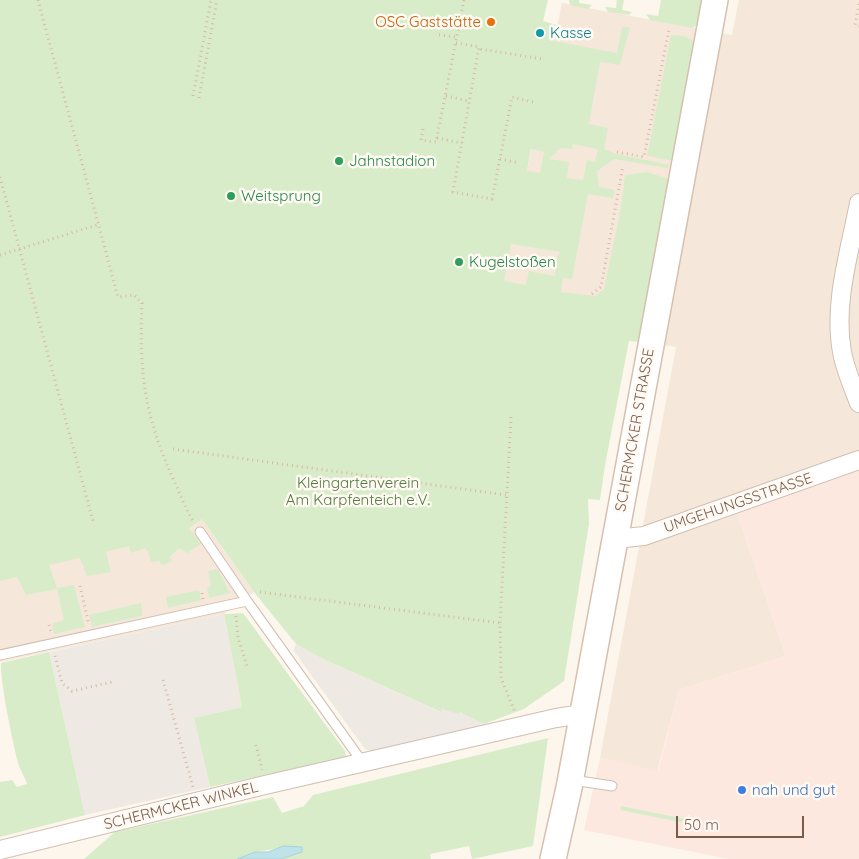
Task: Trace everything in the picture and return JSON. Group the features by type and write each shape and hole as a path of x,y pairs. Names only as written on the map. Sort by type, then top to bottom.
{"main road":[{"name":"SCHERMCKER STRASSE","path":"553,859 570,780 715,0"}],"street":[{"path":"859,203 839,311 842,354 859,403"},
{"name":"UMGEHUNGSSTRASSE","path":"615,536 625,538 644,536 859,460"},
{"name":"SCHERMCKER WINKEL","path":"0,850 265,785 521,726 582,714"}],"lane":[{"path":"200,532 363,763"},
{"path":"0,654 247,601"},
{"path":"570,780 612,786"}],"path":[{"path":"38,0 118,297 134,295 142,303 140,354 150,418 164,460 191,518 200,532"},
{"path":"193,96 211,0"},
{"path":"199,98 217,0"},
{"path":"423,129 421,140 436,142 464,0"},
{"path":"859,4 855,25 859,26"},
{"path":"617,152 644,158 669,29"},
{"path":"439,35 457,37"},
{"path":"456,43 542,59"},
{"path":"479,47 453,192 492,199 512,97 533,102"},
{"path":"446,96 470,101"},
{"path":"436,138 462,143"},
{"path":"500,159 519,163"},
{"path":"592,294 601,287 623,166"},
{"path":"0,177 93,521"},
{"path":"0,255 19,251 98,225"},
{"path":"511,416 500,623 501,678 521,726"},
{"path":"173,449 506,495"},
{"path":"80,586 92,635"},
{"path":"260,592 500,623"},
{"path":"235,603 238,638 248,669"},
{"path":"53,643 62,683 72,691 112,682"},
{"path":"163,680 198,802"},
{"path":"256,745 265,785"}],"shaded area":[{"path":"739,0 859,0 859,467 736,510 786,656 679,690 657,772 600,758 676,347 629,340 474,292 527,171 562,3 732,35"},
{"path":"859,467 859,859 729,859 584,830 600,758 658,771 679,690 786,656 736,510"},
{"path":"202,519 254,592 224,614 0,662 0,576 59,562"},
{"path":"224,614 242,707 194,718 210,787 85,815 49,652"},
{"path":"296,644 321,658 440,712 442,709 460,711 484,724 463,731 375,752 365,749 293,650"}],"green space":[{"name":"Kleingartenverein Am Karpfenteich e.V.","path":"0,0 548,0 543,21 556,25 554,41 617,53 622,27 630,27 620,65 600,62 589,124 608,128 604,149 616,154 670,165 667,168 614,159 597,171 599,187 615,190 613,198 588,194 572,279 563,278 561,292 595,296 604,289 621,208 625,175 647,172 671,180 641,342 629,341 600,500 588,499 589,524 564,681 524,709 484,724 460,712 459,714 442,709 441,712 321,658 296,644 254,592 202,519 189,528 201,544 187,553 179,548 170,557 172,562 161,565 160,561 151,562 148,551 145,548 131,553 129,546 106,552 111,572 87,576 80,558 49,565 57,588 74,585 85,627 54,634 52,624 64,620 57,589 26,595 17,577 0,581","holes":["573,144 598,149 595,162 587,160 583,180 567,178 569,162 549,159 561,148 572,149","531,149 544,152 540,173 527,171","511,244 561,252 557,257 555,276 529,271 526,285 504,281"]},
{"path":"569,0 579,0 579,3 592,5 588,9 570,5"},
{"path":"617,0 624,0 622,10 632,12 629,15 608,12 605,7 616,8"},
{"path":"661,0 705,0 700,24 692,28 650,20 646,14 658,16"},
{"path":"671,35 685,36 696,43 674,161 647,156"},
{"path":"218,569 230,593 209,598 207,588 211,586 208,571"},
{"path":"199,590 201,600 168,608 166,597"},
{"path":"141,603 142,616 92,627 89,615"},
{"path":"243,613 345,751 346,757 210,787 194,718 242,707 224,614"},
{"path":"49,652 85,815 0,837 0,782 12,780 17,787 27,784 19,766 14,744 5,698 1,663"},
{"path":"548,738 533,846 472,859 469,846 430,854 431,859 281,859 297,854 301,847 262,851 237,859 84,859 115,832 273,797 282,813 304,806 313,795"},
{"path":"621,806 696,821 695,825 620,810"}],"water":[{"path":"284,846 302,847 302,852 281,859 237,859 255,852 268,852"}],"place":[{"name":"OSC Gaststätte","path":"491,22"},
{"name":"Kasse","path":"540,33"},
{"name":"Jahnstadion","path":"339,161"},
{"name":"Weitsprung","path":"231,196"},
{"name":"Kugelstoßen","path":"459,262"},
{"name":"nah und gut","path":"742,790"}]}
